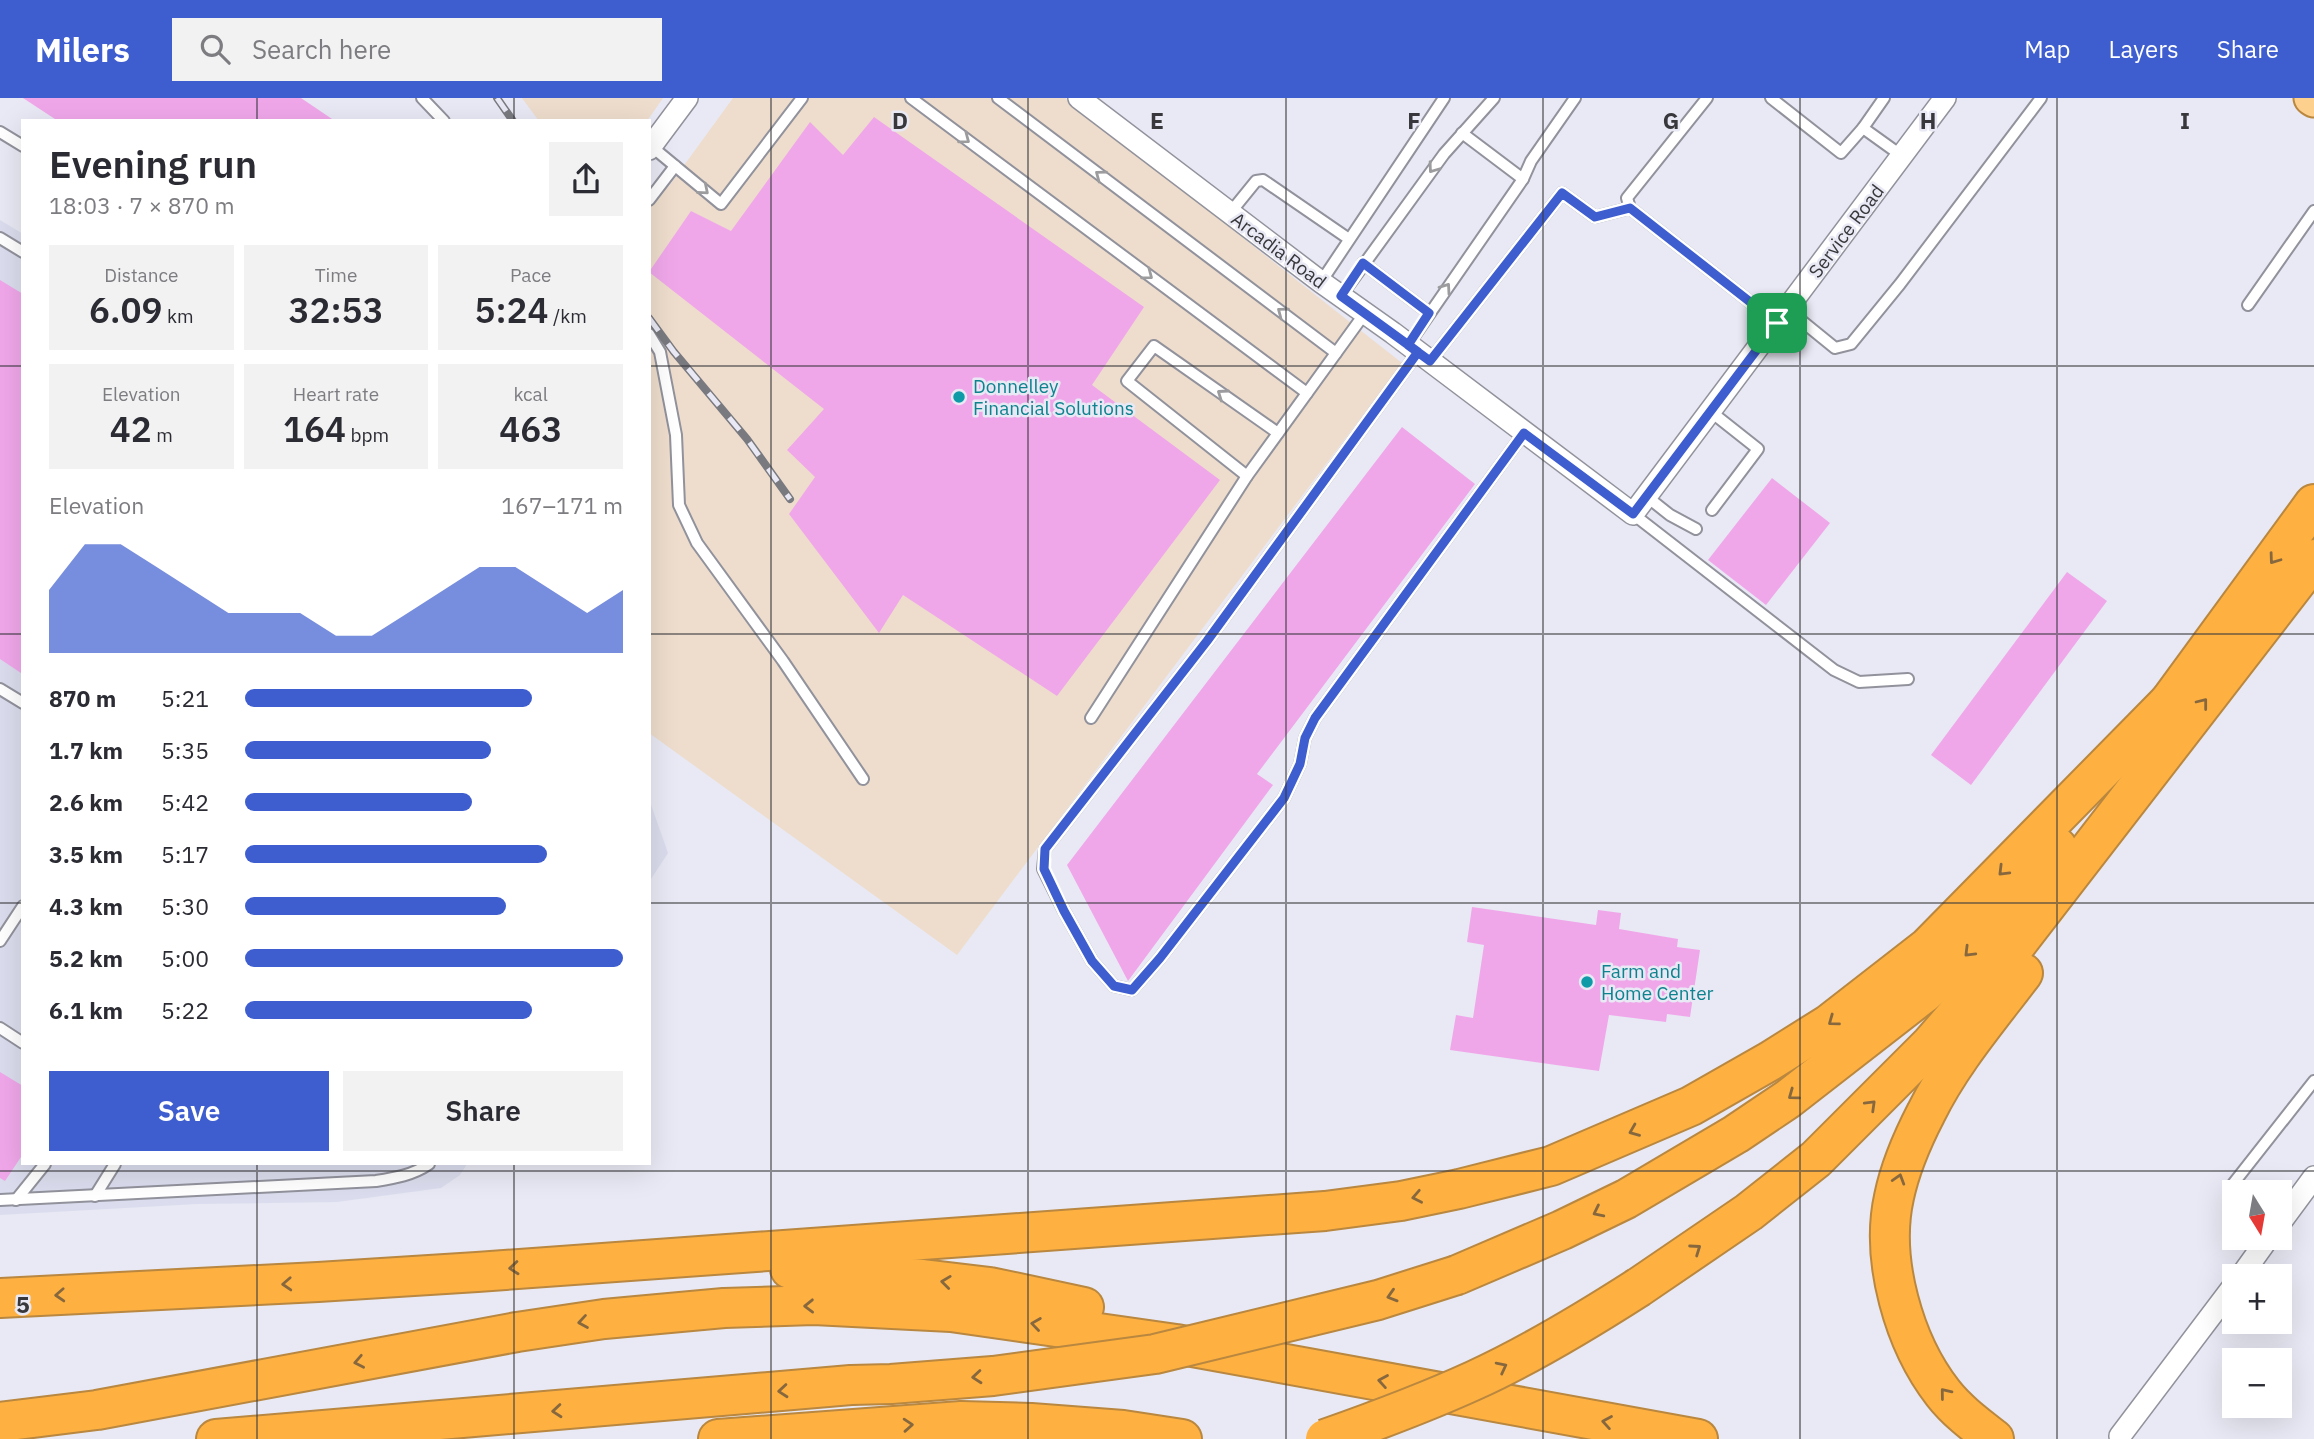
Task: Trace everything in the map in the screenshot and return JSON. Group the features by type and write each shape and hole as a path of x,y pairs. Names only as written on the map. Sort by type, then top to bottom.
{"highway":[{"path":"1325,1439 1475,1380 1581,1324 1749,1212 1816,1159 1903,1074 2008,955 2175,717 2314,504"},
{"path":"216,1439 851,1385 993,1376 1155,1354 1378,1300 1457,1275 1573,1225 1680,1168 1788,1099 1923,994 1971,951 2088,809 2175,717 2314,559"},
{"path":"0,1298 318,1282 1325,1211 1459,1189 1551,1166 1691,1106 1829,1024 1928,947 2175,717"},
{"path":"1994,1439 1943,1393 1919,1356 1905,1324 1895,1287 1891,1242 1893,1199 1905,1158 1926,1111 1949,1073 2130,829 2175,717"},
{"path":"631,1260 831,1271 990,1287 1085,1307 1176,1344"},
{"path":"0,1422 97,1410 517,1332 604,1319 724,1308 814,1305 951,1312 1176,1344 1699,1439"},
{"path":"718,1439 961,1421 1110,1429 1182,1439"}],"street":[{"path":"651,146 687,98"},
{"name":"Arcadia Road","path":"1079,98 1633,514"},
{"name":"Service Road","path":"1646,496 1945,98"},
{"path":"1633,514 1646,496"},
{"path":"2292,1207 2314,1177"},
{"path":"2120,1436 2222,1301"}],"lane":[{"path":"422,98 442,119"},
{"path":"651,148 721,204 802,98"},
{"path":"911,98 1307,393"},
{"path":"998,98 1336,353"},
{"path":"1321,282 1444,98"},
{"path":"1341,296 1462,132 1494,98"},
{"path":"1419,353 1429,313 1523,179 1531,161 1575,98"},
{"path":"1707,98 1627,198 1630,208 1782,316 1835,348 1851,344 1900,284 2041,98"},
{"path":"1771,98 1841,153 1884,98"},
{"path":"1863,128 1902,156"},
{"path":"0,132 21,145"},
{"path":"1462,132 1523,179"},
{"path":"651,197 675,166"},
{"path":"1230,213 1256,181 1264,180 1349,239"},
{"path":"1524,433 1315,718 1305,738 1300,764 1284,798 1132,990 1114,986 1092,961 1064,911 1044,869 1045,849 1207,641 1419,353 1562,193 1595,217 1630,208"},
{"path":"2248,305 2314,211"},
{"path":"0,237 21,251"},
{"path":"1363,263 1429,313"},
{"path":"1091,718 1247,476 1365,313"},
{"path":"651,337 660,352 676,435 679,505 697,543 783,661 863,779"},
{"path":"1247,476 1127,382 1154,345 1278,433"},
{"path":"1710,411 1758,449 1713,510"},
{"path":"1646,496 1670,515 1696,529"},
{"path":"1633,514 1834,670 1859,682 1908,679"},
{"path":"0,689 21,703"},
{"path":"0,941 21,908"},
{"path":"0,1028 21,1042"},
{"path":"2236,1180 2314,1081"},
{"path":"16,1200 44,1165"},
{"path":"95,1196 114,1165"},
{"path":"0,1200 376,1181 404,1176 428,1165"}],"shaded area":[{"path":"522,98 663,98 648,119 538,119"},
{"path":"733,98 1065,98 1402,363 957,955 651,734 651,200 669,186"},
{"path":"0,220 21,233 21,1165 466,1165 460,1175 441,1188 337,1202 197,1204 0,1215"},
{"path":"651,805 668,853 651,879"}],"building":[{"path":"23,98 301,98 332,119 55,119"},
{"name":"Donnelley Financial Solutions","path":"874,117 1144,307 1092,385 1220,480 1057,696 903,595 879,633 789,514 815,477 787,450 824,409 651,274 651,269 691,211 731,231 810,122 843,155"},
{"path":"0,280 21,293 21,673 0,659"},
{"path":"1402,427 1475,484 1257,774 1273,785 1128,981 1067,865"},
{"path":"1772,478 1830,523 1766,605 1708,560"},
{"path":"2067,572 2107,601 1971,785 1931,755"},
{"name":"Farm and Home Center","path":"1472,907 1596,925 1598,910 1621,913 1619,929 1678,939 1677,947 1700,950 1690,1017 1667,1014 1666,1022 1609,1015 1599,1071 1450,1050 1456,1015 1473,1018 1484,945 1467,942"},
{"path":"0,1072 21,1085 21,1157 5,1181 0,1178"}],"railway":[{"path":"497,98 512,119"},
{"path":"651,321 747,439 790,499"}],"place":[{"name":"Donnelley Financial Solutions","path":"959,397"},
{"name":"Farm and Home Center","path":"1587,982"}],"route":[{"path":"1777,323 1630,208 1595,217 1562,193 1430,361 1418,352 1408,345 1429,313 1363,263 1341,296 1393,333 1408,345 1418,352 1207,641 1045,849 1044,869 1064,911 1092,961 1114,986 1132,990 1284,798 1300,764 1305,738 1315,718 1524,433 1633,514 1777,323"}]}
